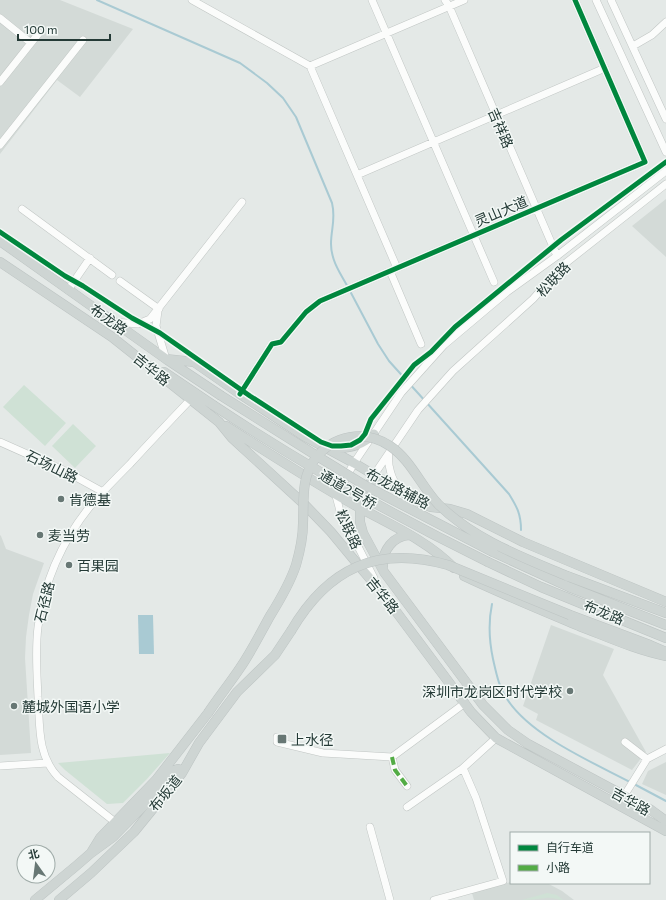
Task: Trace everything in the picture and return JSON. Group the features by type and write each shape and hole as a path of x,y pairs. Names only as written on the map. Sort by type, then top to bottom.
{"main road":[{"name":"布龙路","path":"0,242 166,359 220,395"},
{"name":"布龙路","path":"0,262 213,405"},
{"name":"吉华路","path":"112,337 219,422 232,438 321,521 384,594 465,703 479,721 496,738 666,831"},
{"name":"布龙路辅路","path":"166,359 194,362 304,436 427,506 450,509 466,514 523,542 666,602"},
{"name":"通道2号桥","path":"220,395 366,486 493,552 546,577"},
{"name":"通道2号桥","path":"213,405 289,454 348,489 426,532 541,587"},
{"path":"219,422 336,494 409,535 442,557 463,575 614,640 648,653 666,656"},
{"path":"318,444 332,448 348,447 362,442 374,434"},
{"path":"91,852 100,838 156,780 208,713 244,662 284,592 295,566 302,532 304,487 314,459 332,443 344,438 350,436 369,437 386,443 396,450 404,459 425,489 439,504 465,526 500,546 567,576 666,613"},
{"name":"吉华路","path":"374,475 360,508 360,522 363,534 384,572 471,690 499,722 517,737 540,751 651,810 666,821"},
{"path":"384,572 383,560 386,549 397,539 409,535"},
{"name":"布坂道","path":"59,900 91,873 134,832 237,692 275,655 308,605 321,591 336,579 360,566 380,560 399,557 429,560 448,565 570,615 666,652"},
{"name":"布龙路","path":"546,577 666,625"},
{"name":"布龙路","path":"541,587 666,638"},
{"name":"布坂道","path":"35,900 91,852 113,836 179,772"}],"street":[{"path":"192,0 310,66 397,268"},
{"path":"372,0 494,282"},
{"path":"310,66 386,33 447,3 464,0"},
{"path":"357,175 605,68 575,0"},
{"path":"596,0 666,152"},
{"path":"612,0 666,119"},
{"name":"吉祥路","path":"447,3 557,256"},
{"path":"0,18 31,43"},
{"path":"633,46 652,35 666,22"},
{"path":"0,82 39,33"},
{"path":"0,145 83,40"},
{"name":"灵山大道","path":"240,394 272,344 281,342 306,312 320,301 645,162 605,68"},
{"path":"659,103 666,99"},
{"name":"松联路","path":"384,594 368,568 336,500 336,494 374,434 401,394 444,345 507,292 557,256 666,171"},
{"name":"松联路","path":"374,475 418,410 467,357 533,299 562,266 666,184"},
{"path":"115,322 132,324 145,322 150,319 242,202"},
{"path":"22,209 112,275"},
{"path":"68,290 90,258"},
{"path":"390,271 421,344"},
{"path":"120,281 159,309"},
{"path":"159,309 156,319 156,326 166,359"},
{"name":"石径路","path":"115,822 58,777 48,763 43,752 36,658 40,612 48,583 59,555 74,528 92,504 190,400"},
{"name":"石场山路","path":"0,442 63,470 103,492"},
{"path":"390,452 388,459 392,473 396,484 402,492"},
{"path":"277,737 278,742 322,753 392,757 465,703"},
{"path":"407,807 463,768 496,738"},
{"path":"625,742 647,759"},
{"path":"624,796 647,759 666,749"},
{"path":"392,757 395,770 407,786"},
{"path":"0,766 48,763"},
{"path":"434,900 503,881 476,798 463,768"},
{"path":"370,826 390,900"}],"shaded area":[{"path":"0,0 60,0 133,29 80,97 57,80 0,154"},
{"path":"666,199 666,257 632,226"},
{"name":"麓城外国语小学","path":"0,535 6,549 44,563 33,594 26,637 25,658 31,753 0,755"},
{"name":"深圳市龙岗区时代学校","path":"551,625 614,649 603,675 646,752 632,770 536,720 538,714 523,706"},
{"path":"666,762 666,795 642,784 648,771"},
{"path":"510,882 510,884 549,884 574,900 474,900 472,893"}],"green space":[{"path":"24,385 66,423 45,446 3,407"},
{"path":"73,424 96,446 75,468 52,446"},
{"path":"170,753 123,803 107,804 58,763"},
{"path":"547,893 557,895 563,900 548,898 522,900"}],"water":[{"path":"138,615 153,615 154,654 139,654"}],"waterway":[{"path":"97,0 240,63 267,83 283,98 296,117 332,203 334,214 331,250 336,266 348,287"},
{"path":"350,291 378,344 389,361 509,494 518,511 521,530"},
{"path":"492,604 490,625 492,652 498,680 507,699 531,725 546,736 581,757 630,782"},
{"path":"634,784 666,801"}],"marked path":[{"path":"392,757 395,770 407,786"}],"cycle path":[{"path":"240,394 272,344 281,342 306,312 320,301 645,162 575,0"},
{"path":"0,232 65,276 132,318 160,333 250,396 321,442 332,446 351,445 360,440 365,434 371,419 414,365 431,352 455,327 561,240 666,162"}],"place":[{"name":"肯德基","path":"61,499"},
{"name":"麦当劳","path":"40,535"},
{"name":"百果园","path":"69,565"},
{"name":"深圳市龙岗区时代学校","path":"570,691"},
{"name":"麓城外国语小学","path":"14,706"},
{"name":"上水径","path":"282,739"}]}
